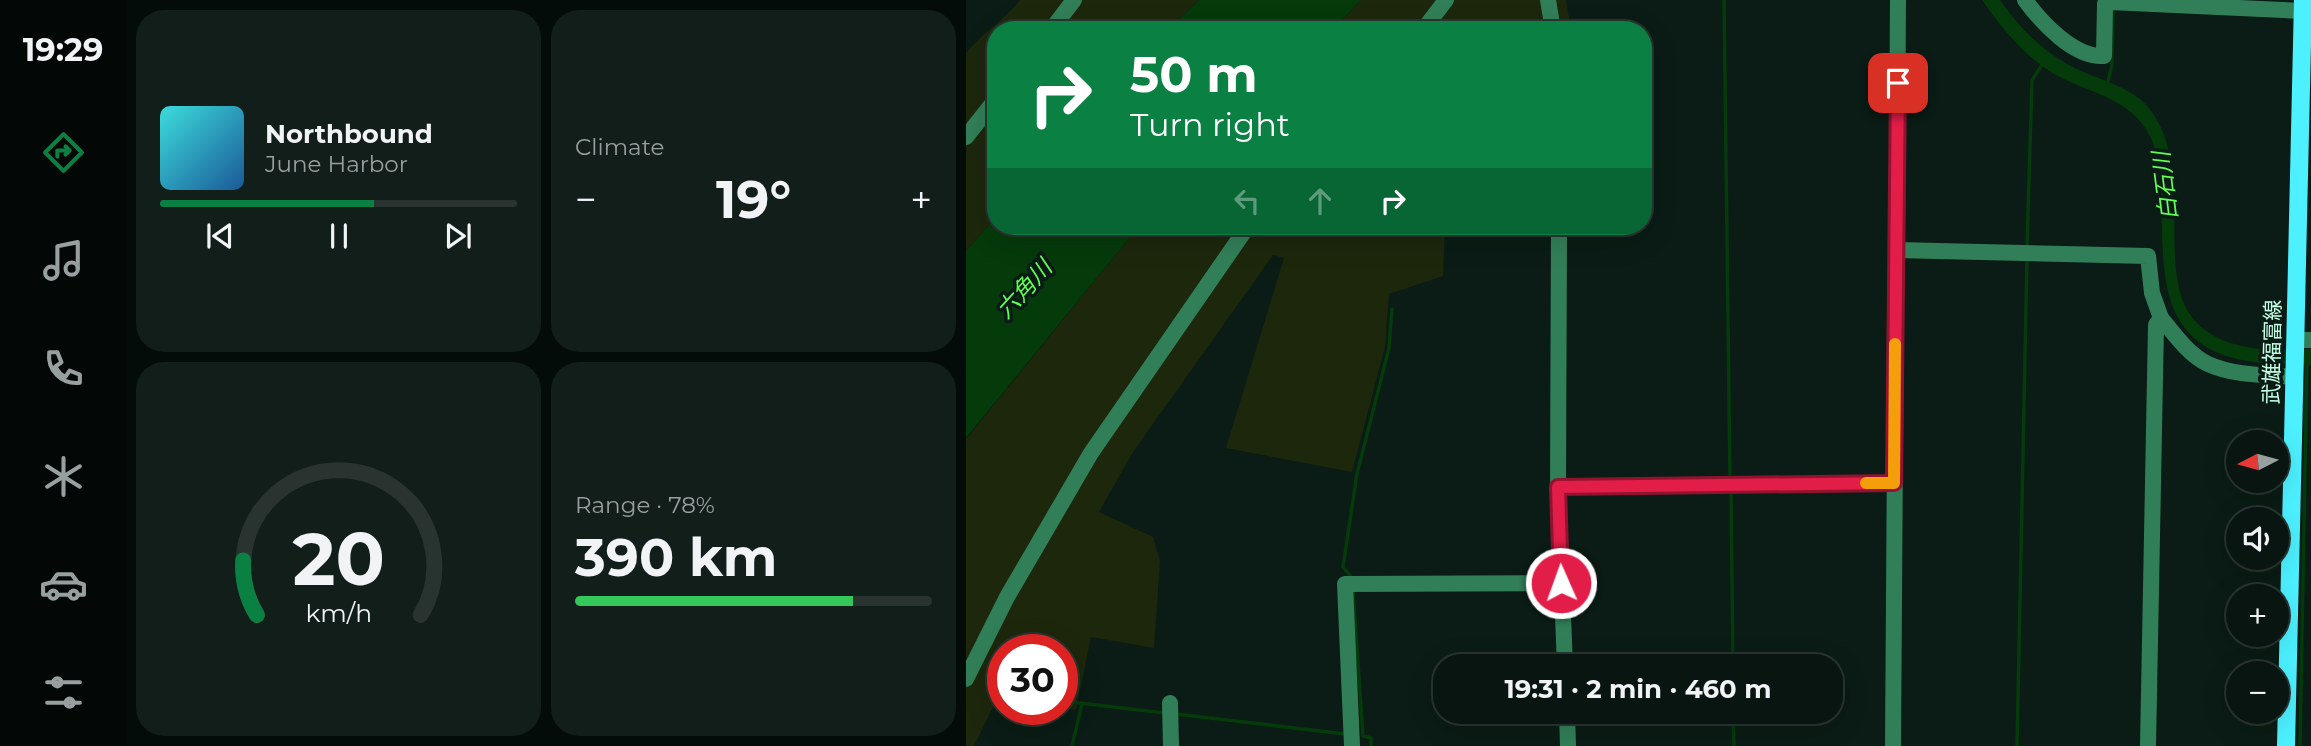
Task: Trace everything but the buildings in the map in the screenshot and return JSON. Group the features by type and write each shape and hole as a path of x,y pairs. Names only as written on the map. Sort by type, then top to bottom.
{"main road":[{"name":"武雄福富線","path":"2286,746 2300,378 2303,5"}],"street":[{"path":"1058,21 1074,0"},
{"path":"1430,21 1446,0"},
{"path":"1548,0 1552,21"},
{"path":"1893,746 1898,0"},
{"path":"2025,0 2041,22 2068,44 2095,57 2104,57 2105,4 2113,1 2303,5"},
{"path":"966,137 987,110"},
{"path":"966,679 1007,597 1091,453 1242,235"},
{"path":"1559,235 1558,487 1564,654"},
{"path":"1896,250 2148,256 2152,293 2161,318 2184,345 2207,364 2244,373 2300,378"},
{"path":"2148,746 2156,326 2161,318"},
{"path":"1558,487 1894,483"},
{"path":"1352,738 1345,584 1561,583"},
{"path":"1170,703 1171,746"},
{"path":"1567,724 1568,746"}],"shaded area":[{"path":"1020,0 1199,0 1178,21 999,21"},
{"path":"1361,0 1566,0 1570,21 1341,21"},
{"path":"987,32 987,227 966,251 966,53"},
{"path":"1132,235 1445,235 1443,276 1389,294 1385,347 1352,472 1226,448 1284,258 1273,255 1133,452 1099,512 1153,537 1160,561 1154,648 1091,637 1078,700 1078,634 987,634 987,719 974,746 966,746 966,439"}],"water":[{"path":"1199,0 1361,0 1341,21 1178,21"},
{"name":"白石川","path":"1982,0 2000,0 2039,45 2058,59 2125,89 2152,112 2167,142 2171,164 2178,283 2185,305 2196,322 2211,334 2249,347 2269,350 2311,349 2311,365 2248,361 2217,353 2195,339 2180,321 2170,300 2165,275 2159,164 2145,128 2121,105 2056,75 2034,59 2006,32"},
{"name":"六角川","path":"987,227 987,235 1132,235 966,438 966,251"}],"waterway":[{"path":"1724,0 1730,479"},
{"path":"2107,85 2112,65 2113,6"},
{"path":"2027,247 2032,80 2044,62"},
{"path":"2017,746 2027,258"},
{"path":"1352,578 1343,567 1357,474 1389,348 1392,309"},
{"path":"2300,746 2307,360"},
{"path":"1731,490 1733,654"},
{"path":"1353,589 1363,736"},
{"path":"1078,703 1165,713"},
{"path":"1072,746 1082,704"},
{"path":"1176,714 1345,734"},
{"path":"1733,724 1734,746"},
{"path":"1364,736 1371,738 1371,746"}],"slow traffic":[{"path":"1866,483 1894,483 1895,344"}],"route":[{"path":"1561,583 1558,487 1894,483 1898,83"}]}
